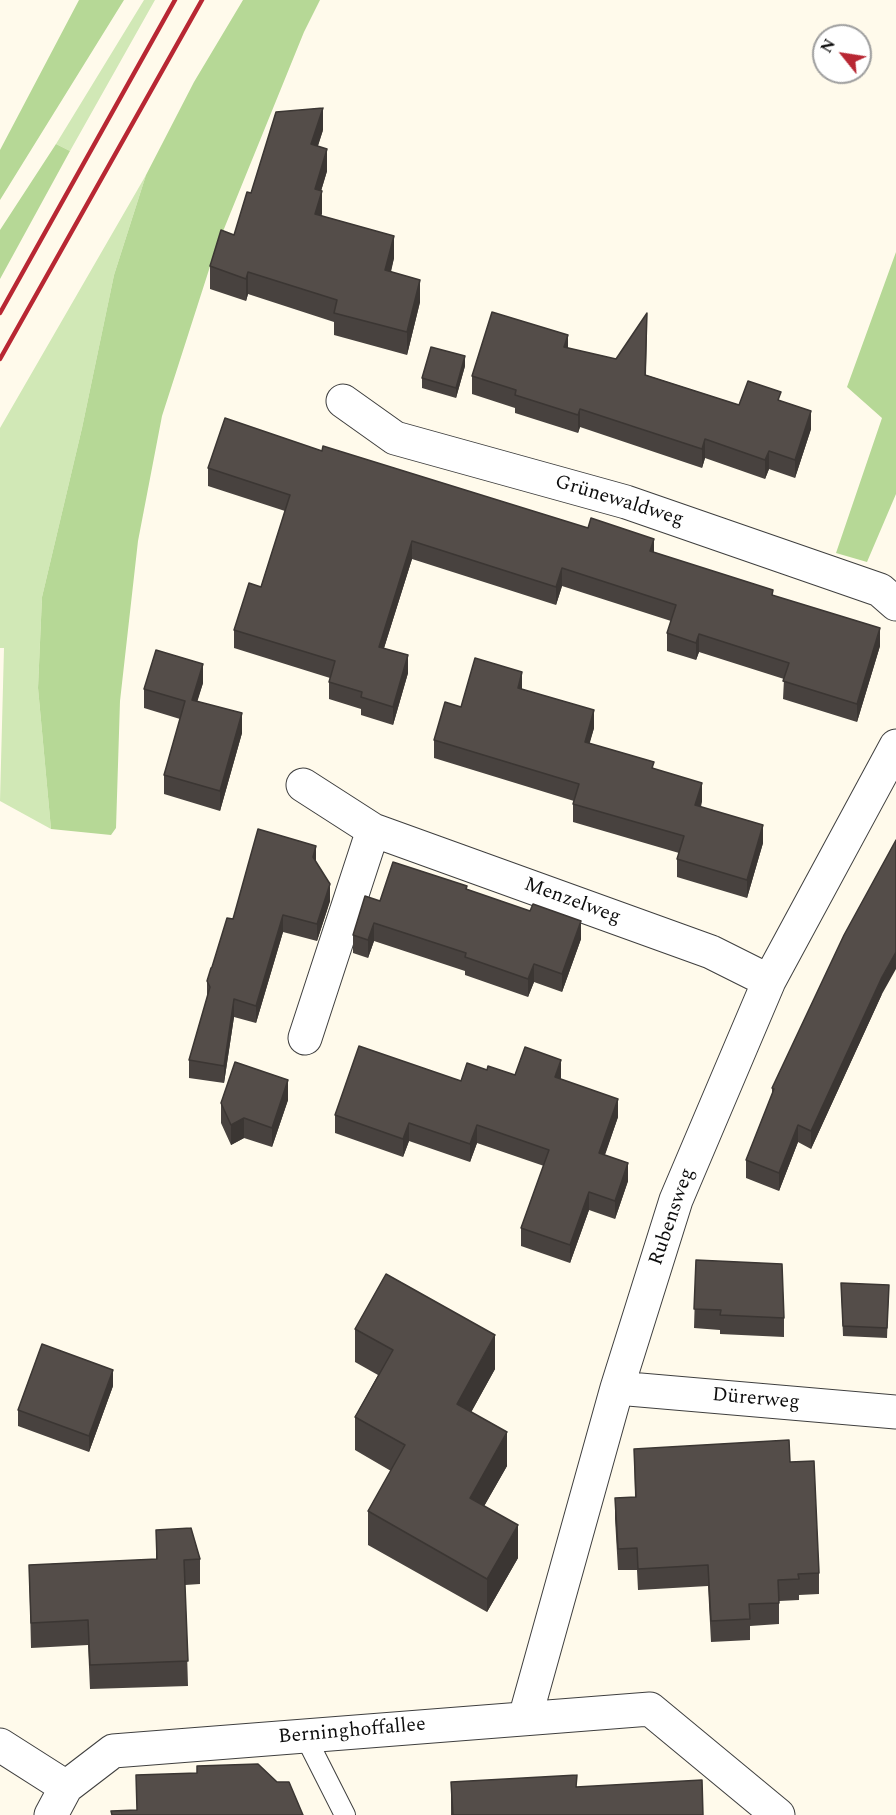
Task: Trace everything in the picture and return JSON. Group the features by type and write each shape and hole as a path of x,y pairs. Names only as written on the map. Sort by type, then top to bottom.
{"street":[{"name":"Grünewaldweg","path":"343,401 395,438 626,502 880,590 896,604"},
{"name":"Rubensweg","path":"525,1718 617,1388 676,1200 768,981 896,746"},
{"name":"Menzelweg","path":"303,785 373,830 711,952 768,981"},
{"path":"305,1038 373,830"},
{"name":"Dürerweg","path":"617,1388 896,1412"},
{"name":"Berninghoffallee","path":"58,1801 113,1751 650,1709 778,1815"},
{"path":"0,1745 58,1801"}],"lane":[{"path":"305,1736 345,1815"}],"green space":[{"path":"79,0 124,0 0,200 0,150"},
{"path":"144,0 155,0 70,151 56,144"},
{"path":"243,0 320,0 304,32 215,251 162,416 138,541 120,701 116,828 111,835 51,829 38,688 42,597 82,428 114,275 146,175 194,82"},
{"path":"56,144 70,151 0,279 0,230"},
{"path":"146,175 114,275 82,428 42,597 38,688 51,829 0,801 4,648 0,648 0,428"},
{"path":"896,252 896,494 867,562 836,553 882,418 847,387"}],"building":[{"path":"323,108 311,144 327,149 315,189 322,191 315,214 394,236 385,270 420,280 407,332 334,313 337,300 248,272 246,279 210,266 221,230 234,235 247,192 251,193 276,112"},
{"path":"492,312 568,335 564,347 616,359 647,313 645,375 739,405 748,381 781,392 778,400 811,411 795,460 769,451 765,460 705,439 702,449 580,409 578,415 515,395 516,390 472,376"},
{"path":"431,347 465,356 456,388 422,378"},
{"path":"225,418 322,451 323,446 588,528 591,518 654,539 650,551 773,590 772,595 880,628 857,704 783,681 789,663 699,634 696,643 667,633 676,605 562,568 556,587 412,541 379,647 408,655 393,707 361,697 362,692 329,682 335,661 234,630 249,583 261,587 290,495 208,468"},
{"path":"156,650 203,664 192,700 242,713 220,791 164,775 185,701 144,689"},
{"path":"475,658 522,672 518,688 594,710 585,742 654,762 652,768 702,783 695,805 763,825 747,880 677,859 684,836 573,804 579,784 434,740 445,702 461,707"},
{"path":"258,829 316,846 313,857 330,884 317,924 283,915 256,1006 234,999 224,1066 189,1060 210,987 207,981 227,918 233,919"},
{"path":"896,840 896,952 882,977 811,1131 798,1125 779,1173 746,1160 774,1089 772,1088 844,935"},
{"path":"393,862 467,886 466,889 530,911 533,904 581,921 562,974 534,964 528,979 465,957 466,953 374,923 368,940 353,935 365,896 380,901"},
{"path":"359,1046 461,1081 467,1063 487,1070 488,1066 515,1075 525,1047 561,1060 555,1077 618,1099 599,1153 628,1163 615,1201 589,1192 570,1245 521,1228 549,1150 477,1125 470,1144 409,1123 403,1139 335,1115"},
{"path":"235,1062 288,1080 272,1128 244,1118 231,1125 221,1103"},
{"path":"696,1260 782,1264 784,1318 720,1315 721,1310 694,1309"},
{"path":"386,1274 495,1335 457,1404 507,1432 470,1498 518,1525 487,1579 368,1511 405,1445 355,1417 393,1350 355,1329"},
{"path":"841,1283 889,1285 887,1328 843,1326"},
{"path":"42,1344 113,1370 89,1436 18,1410"},
{"path":"789,1440 790,1462 814,1461 819,1573 798,1574 799,1579 778,1580 779,1603 749,1604 750,1619 711,1621 708,1565 638,1569 637,1548 618,1549 615,1498 636,1497 634,1449"},
{"path":"191,1528 200,1559 184,1560 188,1661 90,1665 88,1620 31,1623 29,1565 157,1559 156,1530"},
{"path":"258,1764 277,1782 289,1782 303,1815 112,1815 111,1811 137,1810 136,1775 197,1773 197,1766"},
{"path":"577,1775 576,1787 702,1780 703,1815 453,1815 451,1782"}],"railway":[{"path":"0,313 175,0"},
{"path":"0,359 202,0"}]}
